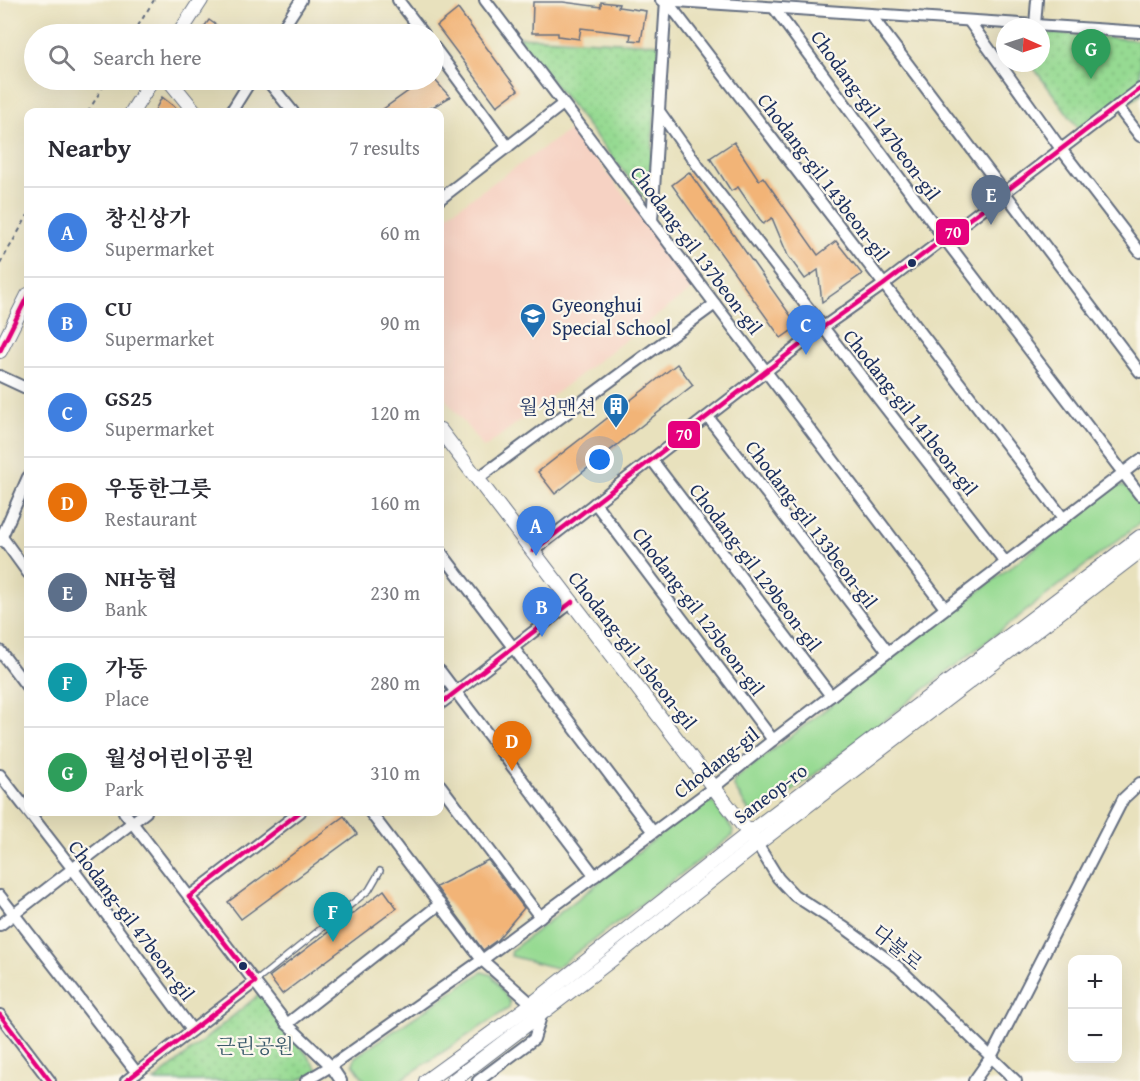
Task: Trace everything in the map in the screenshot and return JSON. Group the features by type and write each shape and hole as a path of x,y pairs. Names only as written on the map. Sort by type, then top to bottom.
{"street":[{"path":"185,24 201,0"},
{"path":"285,24 301,0"},
{"path":"398,0 416,24"},
{"name":"Chodang-gil 137beon-gil","path":"484,0 945,608"},
{"path":"660,0 996,23"},
{"path":"652,221 666,0"},
{"name":"Chodang-gil 143beon-gil","path":"666,0 1063,518"},
{"path":"1036,18 1037,0"},
{"name":"Chodang-gil 147beon-gil","path":"774,8 944,238 1140,495"},
{"path":"870,14 1140,372"},
{"path":"969,21 1061,149 1140,252"},
{"path":"1050,26 1140,32"},
{"path":"444,61 508,147"},
{"path":"532,551 822,328 883,285 1140,89"},
{"path":"134,108 146,90"},
{"path":"177,90 192,108"},
{"path":"233,108 244,90"},
{"path":"275,90 290,108"},
{"path":"444,197 563,104"},
{"path":"1117,106 1140,136"},
{"name":"Chodang-gil 141beon-gil","path":"659,111 698,166 822,328 1006,563"},
{"path":"0,351 24,304"},
{"path":"477,479 715,304"},
{"path":"0,376 24,387"},
{"name":"Chodang-gil 133beon-gil","path":"708,417 888,652"},
{"name":"Chodang-gil 15beon-gil","path":"444,435 753,838"},
{"name":"Chodang-gil 129beon-gil","path":"652,460 831,696"},
{"name":"Chodang-gil","path":"306,1081 331,1066 482,960 595,876 1140,460"},
{"path":"24,486 1,539 24,568"},
{"name":"Chodang-gil 125beon-gil","path":"596,503 773,740"},
{"name":"Saneop-ro","path":"453,1081 537,1008 1140,537"},
{"name":"Saneop-ro","path":"753,838 1140,551"},
{"path":"444,556 653,832"},
{"path":"444,701 572,602"},
{"path":"0,651 24,683"},
{"path":"444,676 595,876"},
{"name":"Chodang-gil 47beon-gil","path":"0,775 24,806"},
{"path":"974,1081 991,1057 1123,799 1140,783"},
{"path":"444,789 540,916"},
{"name":"Chodang-gil 47beon-gil","path":"32,816 192,1030"},
{"path":"127,816 287,1024 331,1066 341,1081"},
{"path":"0,925 140,816"},
{"path":"189,897 295,816"},
{"path":"373,816 482,960 537,1008 534,1039 478,1081"},
{"name":"다불로","path":"753,838 778,878 794,896 845,928 898,967 1016,1081"},
{"path":"0,896 137,1073"},
{"path":"287,1024 440,904"},
{"path":"126,1081 255,982"},
{"name":"Saneop-ro","path":"426,1081 537,1008"},
{"path":"0,1015 50,1081"}],"lane":[{"path":"255,982 369,890 380,871"}],"path":[{"path":"139,24 154,0"},
{"path":"90,108 101,90"},
{"path":"0,264 24,222"}],"shaded area":[{"name":"Gyeonghui Special School","path":"572,128 696,286 484,448 444,397 444,217"}],"green space":[{"path":"1050,33 1140,40 1140,95 1084,136 1037,72 1050,72"},
{"path":"517,37 660,44 648,202"},
{"path":"1117,485 1127,487 1140,505 1140,523 758,818 751,815 733,785 735,779"},
{"path":"704,801 714,803 733,830 732,836 556,968 511,956 512,950"},
{"path":"482,972 492,975 510,1002 509,1008 399,1081 365,1081 353,1064 355,1057"},
{"name":"근린공원","path":"261,993 319,1071 297,1081 154,1081"}],"building":[{"path":"533,2 563,2 601,7 601,2 646,11 641,41 630,40 631,34 581,28 579,39 558,36 558,33 532,33"},
{"path":"458,9 518,90 497,106 444,35 444,24 439,24"},
{"path":"410,90 444,90 450,97 431,108 385,108"},
{"path":"162,97 176,108 156,108"},
{"path":"734,142 759,180 763,177 818,255 836,241 862,274 822,302 818,270 805,279 788,256 772,218 763,224 738,187 731,191 710,158"},
{"path":"689,172 798,326 781,338 672,185"},
{"name":"월성맨션","path":"677,364 693,385 555,494 538,472"},
{"path":"344,816 357,834 241,919 228,902"},
{"path":"488,860 524,908 497,940 483,950 436,887"},
{"path":"384,890 397,908 282,994 269,977"}],"transit line":[{"name":"70","path":"533,551 822,328 883,285 1140,89"},
{"name":"70","path":"0,351 24,303"},
{"name":"70","path":"444,701 572,602"},
{"name":"70","path":"189,897 295,816"},
{"name":"70","path":"189,897 255,982"},
{"name":"70","path":"126,1081 255,982"},
{"name":"70","path":"0,1015 50,1081"}],"place":[{"name":"월성어린이공원","path":"1091,79"},
{"name":"NH농협","path":"991,225"},
{"name":"Gyeonghui Special School","path":"533,339"},
{"name":"GS25","path":"806,355"},
{"name":"월성맨션","path":"616,429"},
{"name":"창신상가","path":"536,556"},
{"name":"CU","path":"542,637"},
{"name":"우동한그릇","path":"512,771"},
{"name":"가동","path":"333,942"}]}
